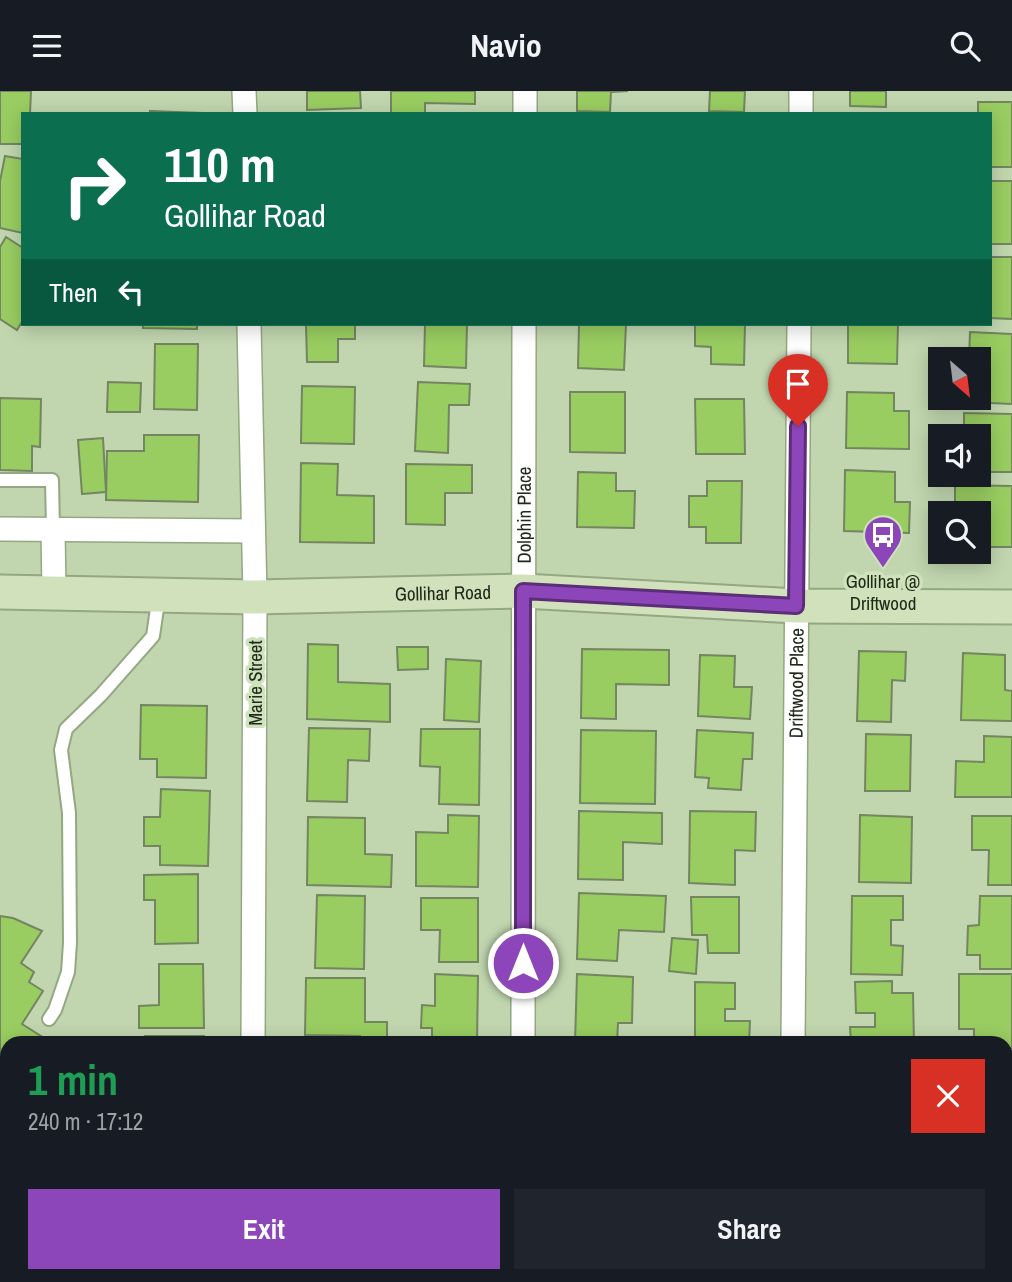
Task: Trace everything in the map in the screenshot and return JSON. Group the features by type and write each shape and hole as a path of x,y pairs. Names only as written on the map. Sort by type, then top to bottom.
{"main road":[{"name":"Gollihar Road","path":"0,592 255,597 523,591 796,606 1012,607"}],"street":[{"path":"244,91 245,112"},
{"path":"525,91 525,112"},
{"path":"801,112 802,91"},
{"name":"Marie Street","path":"249,326 255,597 253,1036"},
{"name":"Dolphin Place","path":"523,1036 524,326"},
{"name":"Driftwood Place","path":"793,1036 799,326"},
{"path":"0,529 253,531"},
{"path":"53,530 54,593"}],"lane":[{"path":"0,481 52,480 53,530"},
{"path":"49,1019 55,1010 68,972 70,943 69,813 61,750 66,729 101,695 153,636 159,595"}],"building":[{"path":"0,91 31,91 30,112 21,112 21,144 0,144"},
{"path":"307,91 360,91 361,108 307,110"},
{"path":"391,91 475,91 475,104 425,103 425,112 391,112"},
{"path":"577,91 628,91 611,92 610,112 577,111"},
{"path":"710,91 745,91 744,112 709,111"},
{"path":"850,91 886,91 886,107 850,106"},
{"path":"978,102 1012,102 1012,167 992,167 992,112 978,112"},
{"path":"5,156 21,159 21,233 0,228 0,181"},
{"path":"992,181 1012,181 1012,244 992,244"},
{"path":"6,237 21,247 21,323 17,330 0,319 0,247"},
{"path":"992,257 1012,257 1012,319 992,318"},
{"path":"143,326 197,326 197,329"},
{"path":"306,326 355,326 355,339 338,339 338,362 307,362"},
{"path":"425,326 467,326 466,368 424,366"},
{"path":"579,326 626,326 624,370 578,368"},
{"path":"695,326 745,326 744,365 711,364 711,347 695,346"},
{"path":"848,326 898,326 897,364 848,363"},
{"path":"970,332 1012,334 1012,404 991,403 991,347 969,347"},
{"path":"155,344 198,344 197,410 154,409"},
{"path":"108,382 141,383 140,412 107,412"},
{"path":"418,382 470,384 469,405 449,405 448,453 415,451"},
{"path":"302,386 355,387 354,444 301,443"},
{"path":"570,392 625,392 625,453 570,452"},
{"path":"847,392 894,393 894,411 909,411 909,449 846,448"},
{"path":"0,398 41,399 40,447 32,446 32,471 0,470"},
{"path":"695,399 744,399 745,454 696,454"},
{"path":"964,413 1012,414 1012,472 991,472 991,424 964,424"},
{"path":"144,435 199,435 198,502 106,500 107,451 144,451"},
{"path":"103,438 106,492 82,494 78,440"},
{"path":"301,463 338,464 337,495 374,496 374,543 300,542"},
{"path":"406,464 472,465 472,493 445,493 445,525 406,524"},
{"path":"845,470 895,472 895,502 910,502 909,533 844,531"},
{"path":"578,472 616,473 616,491 635,491 634,528 577,527"},
{"path":"707,481 742,481 741,543 706,543 706,527 689,527 689,496 707,496"},
{"path":"1012,486 1012,547 991,547 991,501 955,501 955,487"},
{"path":"308,644 338,645 338,682 390,684 390,722 307,719"},
{"path":"397,647 428,647 428,669 398,670"},
{"path":"582,649 669,650 669,685 616,684 616,719 581,718"},
{"path":"859,651 906,652 905,681 892,680 891,722 857,721"},
{"path":"963,653 1005,655 1005,690 1012,691 1012,721 961,720"},
{"path":"700,655 735,656 734,687 752,687 750,719 698,716"},
{"path":"446,659 481,661 479,722 444,720"},
{"path":"141,705 207,706 206,778 157,777 157,759 140,759"},
{"path":"309,728 370,729 369,761 348,760 347,802 307,801"},
{"path":"421,729 480,729 479,805 439,804 440,767 420,766"},
{"path":"581,730 656,731 655,804 580,803"},
{"path":"697,730 753,733 752,759 743,759 741,790 708,788 709,778 695,777"},
{"path":"866,734 911,735 910,791 865,791"},
{"path":"984,736 1012,737 1012,797 955,797 956,761 984,762"},
{"path":"161,789 210,791 208,866 160,865 160,846 144,846 144,817 160,817"},
{"path":"579,811 662,813 662,844 623,842 623,880 578,879"},
{"path":"690,811 756,812 755,851 735,850 735,885 689,883"},
{"path":"448,815 479,816 478,887 416,886 416,832 448,833"},
{"path":"860,815 912,817 911,883 859,882"},
{"path":"972,816 1012,816 1012,885 988,885 989,850 972,850"},
{"path":"308,817 365,818 365,854 392,855 391,887 307,885"},
{"path":"198,874 198,943 155,944 155,900 144,900 144,875"},
{"path":"579,893 666,896 664,932 619,930 617,961 577,959"},
{"path":"317,895 365,896 364,969 315,968"},
{"path":"852,896 903,896 903,920 891,920 891,945 903,946 902,975 851,974"},
{"path":"980,896 1012,896 1012,969 980,969 980,955 967,955 968,926 979,925"},
{"path":"691,897 739,897 739,953 708,953 707,935 692,935"},
{"path":"421,898 478,898 478,962 439,962 440,930 421,930"},
{"path":"0,916 13,918 42,931 21,963 34,972 29,982 43,991 22,1024 41,1036 0,1036"},
{"path":"672,938 698,940 696,974 669,971"},
{"path":"159,964 203,964 204,1028 139,1028 139,1006 159,1005"},
{"path":"435,974 478,976 477,1036 432,1036 432,1028 421,1028 422,1005 435,1006"},
{"path":"577,974 633,977 632,1023 618,1023 617,1036 575,1036"},
{"path":"959,974 1012,974 1012,1036 974,1036 974,1029 959,1029"},
{"path":"306,978 365,978 365,1022 387,1022 387,1036 305,1035"},
{"path":"892,981 892,993 913,993 914,1036 851,1036 850,1027 875,1027 875,1013 856,1013 855,982"},
{"path":"695,982 735,983 735,1009 725,1009 725,1021 750,1021 749,1036 695,1036"}],"place":[{"name":"Gollihar @ Driftwood","path":"883,569"}],"route":[{"path":"523,963 523,591 796,606 798,426"}]}
